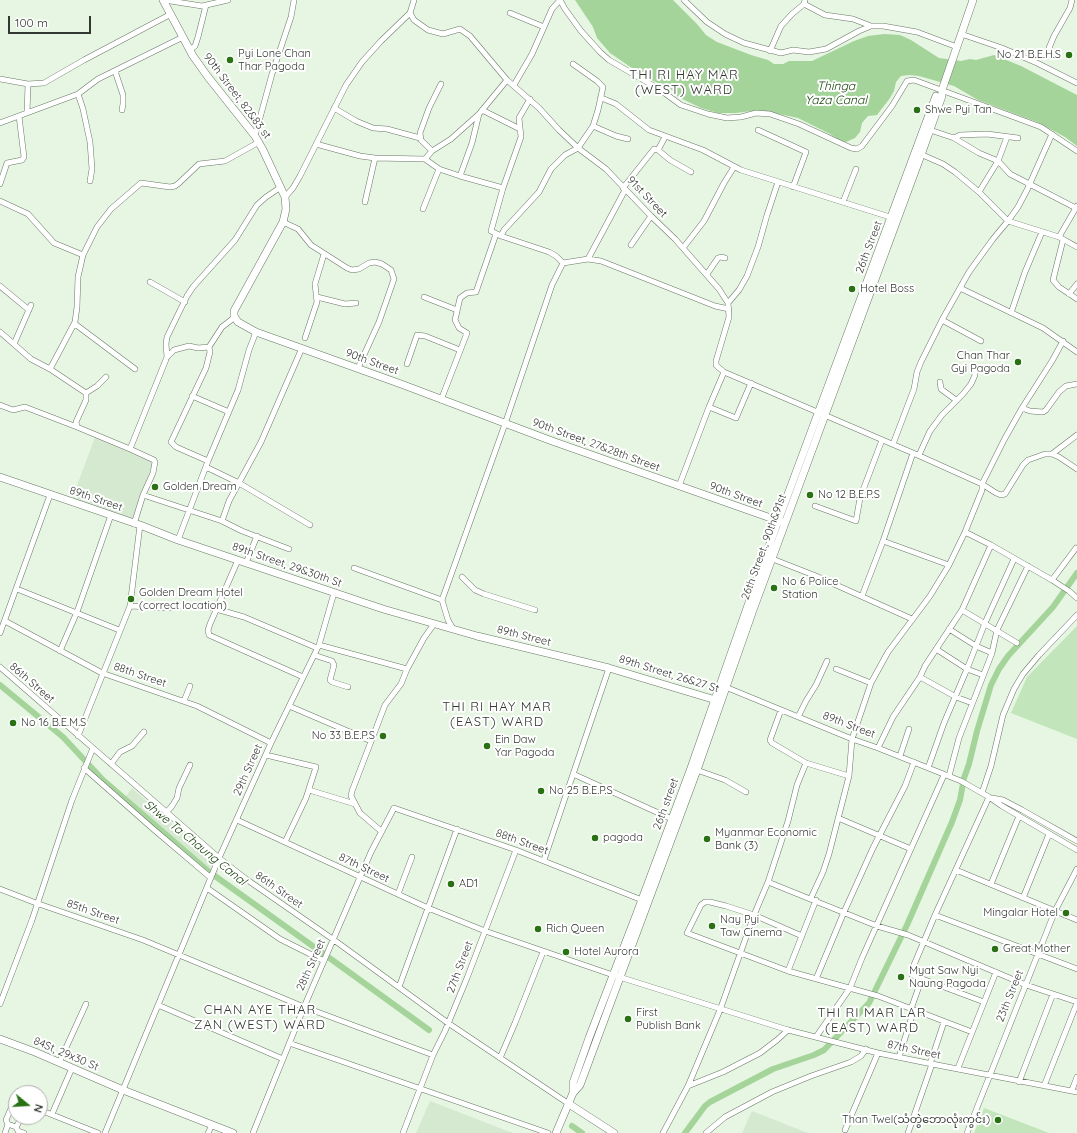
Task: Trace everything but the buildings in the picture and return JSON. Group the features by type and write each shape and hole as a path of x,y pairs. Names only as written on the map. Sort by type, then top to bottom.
{"street":[{"path":"164,0 206,5 228,0"},
{"name":"90th Street, 82&83 st","path":"164,0 190,50 208,77 259,142 285,197"},
{"path":"255,136 272,74 291,17 294,0"},
{"path":"310,525 176,447 171,442 206,368 209,358 209,347 222,327 235,317 234,311 237,304 283,222 286,209 285,197 293,188 300,176 346,85 362,62 410,13 414,0"},
{"path":"514,85 528,62 552,9 560,0 581,31 609,60 681,105 693,110 722,118 734,118 756,113 770,114 811,128 847,147 857,149 862,146 892,106 907,81 918,80 1041,127 1077,151"},
{"path":"684,0 716,29 744,43 781,53 793,50 809,52 826,49 871,26"},
{"name":"26th Street","path":"821,414 895,218 927,129 937,94 942,88 973,0"},
{"path":"1049,48 1070,8 1072,0"},
{"path":"770,51 781,26 804,2 825,15 853,19 871,26 883,26 917,32 956,50"},
{"path":"190,50 195,46 206,5"},
{"name":"91st Street","path":"410,13 414,20 420,25 437,33 443,34 460,29 467,33 507,80 530,99 558,130 578,148 598,161 683,248 720,289 729,306"},
{"path":"510,13 544,27"},
{"path":"0,79 28,84 37,84 48,81 84,60 171,14"},
{"path":"961,34 1002,48 1037,63 1077,83"},
{"path":"0,123 78,94 98,79 183,37"},
{"path":"441,400 467,333 459,328 455,320 460,298 467,293 476,292 499,235 539,192 551,169 566,155 578,148 593,126 603,90 602,85 574,64"},
{"path":"115,71 123,95 124,104 122,110"},
{"path":"426,159 432,151 451,138 481,112 507,80"},
{"path":"28,84 28,113"},
{"path":"420,138 420,130 441,84"},
{"path":"78,94 83,109 90,142 92,169 90,181"},
{"path":"530,99 519,118 521,137 490,230 499,235 549,252 563,262 588,259 601,261 716,306 729,306"},
{"path":"600,99 616,104 649,130 703,150 750,174 895,218"},
{"path":"334,108 356,121 373,128 420,138 432,151"},
{"path":"481,112 520,129"},
{"path":"460,176 481,112"},
{"path":"0,184 7,163 22,160 24,157 19,116"},
{"path":"593,126 616,136 628,139"},
{"path":"927,129 954,138 979,153 998,161 1010,174 1029,185 1076,207 1061,239 1053,280 1059,287 1077,299"},
{"path":"758,130 806,152 793,187"},
{"path":"954,138 960,135 970,134 987,134 1018,138"},
{"path":"893,444 914,389 917,372 942,320 979,257 1008,221 1029,185 1052,134"},
{"path":"658,150 665,137"},
{"path":"979,192 998,161 1007,137"},
{"path":"50,369 75,324 78,277 83,255 97,226 104,218 139,184 143,182 170,187 175,186 199,164 225,160 259,142"},
{"path":"316,144 360,156 374,158 426,159 439,169 503,188"},
{"path":"588,259 624,189 654,149 658,150 673,163 691,172"},
{"path":"918,153 955,172 979,192 1008,221 1061,239 1077,247"},
{"path":"365,202 374,158"},
{"path":"683,248 704,221 734,167"},
{"path":"423,209 439,169"},
{"path":"843,202 856,169"},
{"path":"778,182 766,215 758,248 747,276 729,306 730,317 716,363 718,367 724,372 919,455 982,484 1001,495 1005,494 1019,470 1028,460 1039,455 1052,454 1064,459 1077,469"},
{"path":"167,357 167,337 193,287 235,240 257,205 266,196 281,187"},
{"path":"0,201 28,214 54,243 83,255"},
{"path":"631,245 651,216"},
{"path":"283,222 298,229 311,245 347,268 352,270 359,269 369,263 379,263 391,270 394,279 379,322 358,368"},
{"path":"1010,313 1042,232"},
{"path":"305,338 317,302 315,284 324,254"},
{"path":"707,274 718,258 725,258"},
{"path":"453,629 448,620 442,600 505,424 552,285 563,262"},
{"path":"150,282 185,302"},
{"path":"1069,294 1077,284"},
{"path":"0,286 30,308 14,344"},
{"path":"960,288 1043,328 1077,352"},
{"path":"317,297 345,304 356,303"},
{"path":"424,297 457,310"},
{"name":"90th Street","path":"235,317 240,324 256,332 358,368 505,424"},
{"path":"942,320 981,341"},
{"path":"75,324 135,369"},
{"path":"0,332 31,359 50,369 86,393"},
{"path":"178,540 207,464 238,390 249,350 256,332"},
{"path":"407,364 415,339 419,334 460,350"},
{"path":"788,971 824,872 849,776 852,739 871,683 888,652 930,596 949,565 965,532 982,490 982,484 1004,440 1063,342"},
{"path":"130,449 167,357 174,350 189,346 198,348 209,347"},
{"path":"222,521 230,501 261,442 302,348"},
{"path":"919,455 930,431 942,415 971,384 974,375 974,367"},
{"path":"679,486 724,372"},
{"path":"86,393 97,386 106,377"},
{"path":"940,382 942,389 956,400"},
{"path":"709,407 736,418 751,383"},
{"path":"1022,408 1030,411 1043,412 1059,392 1066,386 1077,384"},
{"path":"77,427 76,422 87,397 86,393"},
{"path":"192,396 229,412"},
{"path":"0,405 13,410 25,407 142,454 155,462 153,473 143,495 137,524 130,606 78,736"},
{"name":"26th Street., 90th&91st","path":"723,686 821,414"},
{"name":"90th Street, 27&28th Street","path":"505,424 679,486"},
{"path":"1052,454 1077,435"},
{"path":"815,506 856,521 860,498 882,440"},
{"path":"862,596 883,541 913,453"},
{"name":"89th Street","path":"0,476 50,495 137,524"},
{"name":"90th Street","path":"679,486 781,522"},
{"path":"0,633 50,495"},
{"path":"143,495 222,521 289,549"},
{"path":"60,651 77,612 111,515"},
{"name":"89th Street, 29&30th St","path":"137,524 178,540 334,593 434,624"},
{"path":"965,532 991,545 1069,590 1077,598"},
{"path":"246,563 257,536"},
{"path":"883,541 949,565"},
{"path":"878,748 893,717 962,610 991,545"},
{"path":"1052,580 1076,548"},
{"path":"769,558 862,596 912,619"},
{"path":"928,768 944,723 985,623 1014,559"},
{"path":"238,560 216,609 208,632 211,636 303,677"},
{"path":"816,1037 850,988 911,849 947,776 959,738 992,653 997,630 1028,566"},
{"path":"354,568 442,600"},
{"path":"462,577 475,590 535,610"},
{"path":"17,589 120,630"},
{"name":"29th Street","path":"105,1133 219,858 271,743 318,647 334,593"},
{"path":"130,606 169,608 202,605 244,617 318,647 407,669"},
{"path":"962,610 1017,643"},
{"path":"982,793 991,766 1002,715 1014,689 1032,663 1077,615"},
{"name":"88th Street","path":"5,621 102,673 204,709 271,743"},
{"path":"381,831 360,813 351,796 352,791 385,705 401,684 407,669 428,630 434,624"},
{"name":"89th Street","path":"434,624 609,668"},
{"path":"949,629 976,646 992,653"},
{"path":"936,649 967,669 983,675"},
{"path":"314,656 332,661 334,665 330,680 348,687"},
{"path":"798,717 816,685 826,661"},
{"name":"86th Street","path":"0,667 92,750 111,764 166,813 246,879 334,940 448,1023 569,1104"},
{"path":"544,860 609,668"},
{"name":"89th Street, 26&27 St","path":"609,668 718,701"},
{"path":"836,669 871,683"},
{"path":"920,677 972,703"},
{"path":"184,701 190,686"},
{"name":"89th Street","path":"723,686 852,739 900,756 961,781 989,797"},
{"name":"26th street","path":"616,976 675,821 723,686"},
{"path":"289,706 371,740"},
{"path":"781,710 771,742 806,763 849,776"},
{"path":"900,756 909,729"},
{"path":"111,764 120,752 132,746 144,732"},
{"path":"0,1004 26,938 58,838 92,750"},
{"path":"266,755 316,767 309,790 285,842"},
{"path":"816,979 844,912 905,786 914,762"},
{"path":"663,1133 688,1086 720,1010 754,915 768,882 788,821 797,785 806,763"},
{"path":"166,813 172,806 176,798 178,788 190,765"},
{"path":"85,766 152,828 211,877"},
{"path":"694,769 725,780 746,792"},
{"path":"573,774 675,821"},
{"path":"309,790 355,804"},
{"path":"989,797 1077,850"},
{"path":"989,797 1003,800 1077,841"},
{"path":"984,1002 912,975 911,972 935,915 989,797"},
{"name":"88th Street","path":"394,808 544,860 642,900"},
{"name":"28th Street","path":"253,1133 304,1007 360,877 381,831 394,808"},
{"path":"991,884 1019,816"},
{"path":"838,818 911,849"},
{"name":"87th Street","path":"237,820 428,908 485,931 720,1010 788,1030 878,1053 958,1068 1019,1082 1074,1091"},
{"name":"26th street","path":"616,976 642,900 675,821"},
{"path":"399,987 457,830"},
{"path":"1023,898 1049,834"},
{"name":"27th Street","path":"403,1133 419,1089 445,1031 516,850"},
{"path":"398,894 412,857"},
{"name":"23th Street","path":"967,1133 1055,911 1077,869"},
{"path":"956,870 1077,920"},
{"path":"768,882 814,899 877,926 908,936 1026,985 1077,1003 1044,1086"},
{"path":"207,888 280,939 325,958"},
{"name":"85th Street","path":"0,889 143,940 304,1007 433,1055"},
{"path":"802,936 754,915 726,906 706,902 701,905 687,933 788,971 878,996 972,1032"},
{"path":"935,915 1077,969"},
{"path":"500,1058 544,952"},
{"path":"958,1068 996,972"},
{"path":"556,1133 569,1104 573,1093 573,1084 616,976"},
{"path":"899,1057 922,978"},
{"path":"1019,1082 1053,994"},
{"path":"59,1063 86,1004"},
{"path":"158,1005 283,1059"},
{"path":"908,1133 944,1022"},
{"path":"688,1086 723,1072 760,1052 788,1030"},
{"name":"84St, 29x30 St","path":"0,1039 123,1090 233,1133"},
{"path":"289,1043 548,1133"},
{"path":"706,1133 726,1117 772,1092 851,1062 861,1056 866,1049"},
{"path":"845,1130 878,1053"},
{"path":"52,1114 72,1068"},
{"path":"1074,1091 1077,1077"},
{"path":"569,1104 614,1133"},
{"path":"48,1113 98,1133"},
{"path":"5,1133 8,1124 6,1120 8,1115"},
{"path":"11,1125 24,1133"},
{"path":"208,1133 212,1125"}],"shaded area":[{"path":"95,437 154,461 132,520 72,499"},
{"path":"1077,626 1077,739 1011,713 1027,677"},
{"path":"132,788 215,862 209,869 126,796"},
{"path":"430,1101 513,1133 416,1133"},
{"name":"Than Twel(သံတွဲဘောလုံးကွင်း)","path":"984,1108 1049,1133 974,1133"},
{"path":"752,1111 808,1133 742,1133"}],"water":[{"name":"Thinga Yaza Canal","path":"575,0 673,0 706,35 717,42 768,60 774,64 783,64 789,61 812,61 854,41 868,36 884,34 900,35 911,40 939,58 961,61 970,59 976,60 994,55 1021,66 1077,95 1077,146 1065,137 1037,122 978,100 954,86 919,76 910,75 901,76 896,82 894,91 890,98 877,115 868,116 862,123 860,132 855,138 846,142 839,140 798,118 769,112 752,111 718,113 701,108 678,97 673,91 642,75 610,53 597,38 593,27"}],"waterway":[{"path":"685,1133 705,1106 710,1102 773,1069 824,1050 869,1003 907,925 952,822 960,800 964,778 991,685 1008,656 1053,607 1077,573"},
{"name":"Shwe Ta Chaung Canal","path":"0,685 63,737 103,780 208,871 429,1030"},
{"name":"Shwe Ta Chaung Canal","path":"572,1126 582,1133"}],"place":[{"name":"No 21 B.E.H.S","path":"1069,55"},
{"name":"Pyi Lone Chan Thar Pagoda","path":"230,60"},
{"name":"Shwe Pyi Tan","path":"917,110"},
{"name":"Hotel Boss","path":"852,289"},
{"name":"Chan Thar Gyi Pagoda","path":"1018,362"},
{"name":"Golden Dream","path":"155,487"},
{"name":"No 12 B.E.P.S","path":"810,495"},
{"name":"No 6 Police Station","path":"774,588"},
{"name":"Golden Dream Hotel (correct location)","path":"131,599"},
{"name":"No 16 B.E.M.S","path":"13,723"},
{"name":"No 33 B.E.P.S","path":"383,736"},
{"name":"Ein Daw Yar Pagoda","path":"487,746"},
{"name":"No 25 B.E.P.S","path":"541,791"},
{"name":"pagoda","path":"595,838"},
{"name":"Myanmar Economic Bank (3)","path":"707,839"},
{"name":"AD1","path":"451,884"},
{"name":"Mingalar Hotel","path":"1066,913"},
{"name":"Nay Pyi Taw Cinema","path":"712,926"},
{"name":"Rich Queen","path":"538,929"},
{"name":"Great Mother","path":"995,949"},
{"name":"Hotel Aurora","path":"566,952"},
{"name":"Myat Saw Nyi Naung Pagoda","path":"901,977"},
{"name":"First Publish Bank","path":"628,1019"},
{"name":"Than Twel(သံတွဲဘောလုံးကွင်း)","path":"998,1120"}],"district":[{"name":"THI RI HAY MAR (WEST) WARD","path":"684,82"},
{"name":"THI RI HAY MAR (EAST) WARD","path":"497,714"},
{"name":"CHAN AYE THAR ZAN (WEST) WARD","path":"260,1018"},
{"name":"THI RI MAR LAR (EAST) WARD","path":"872,1020"}]}
